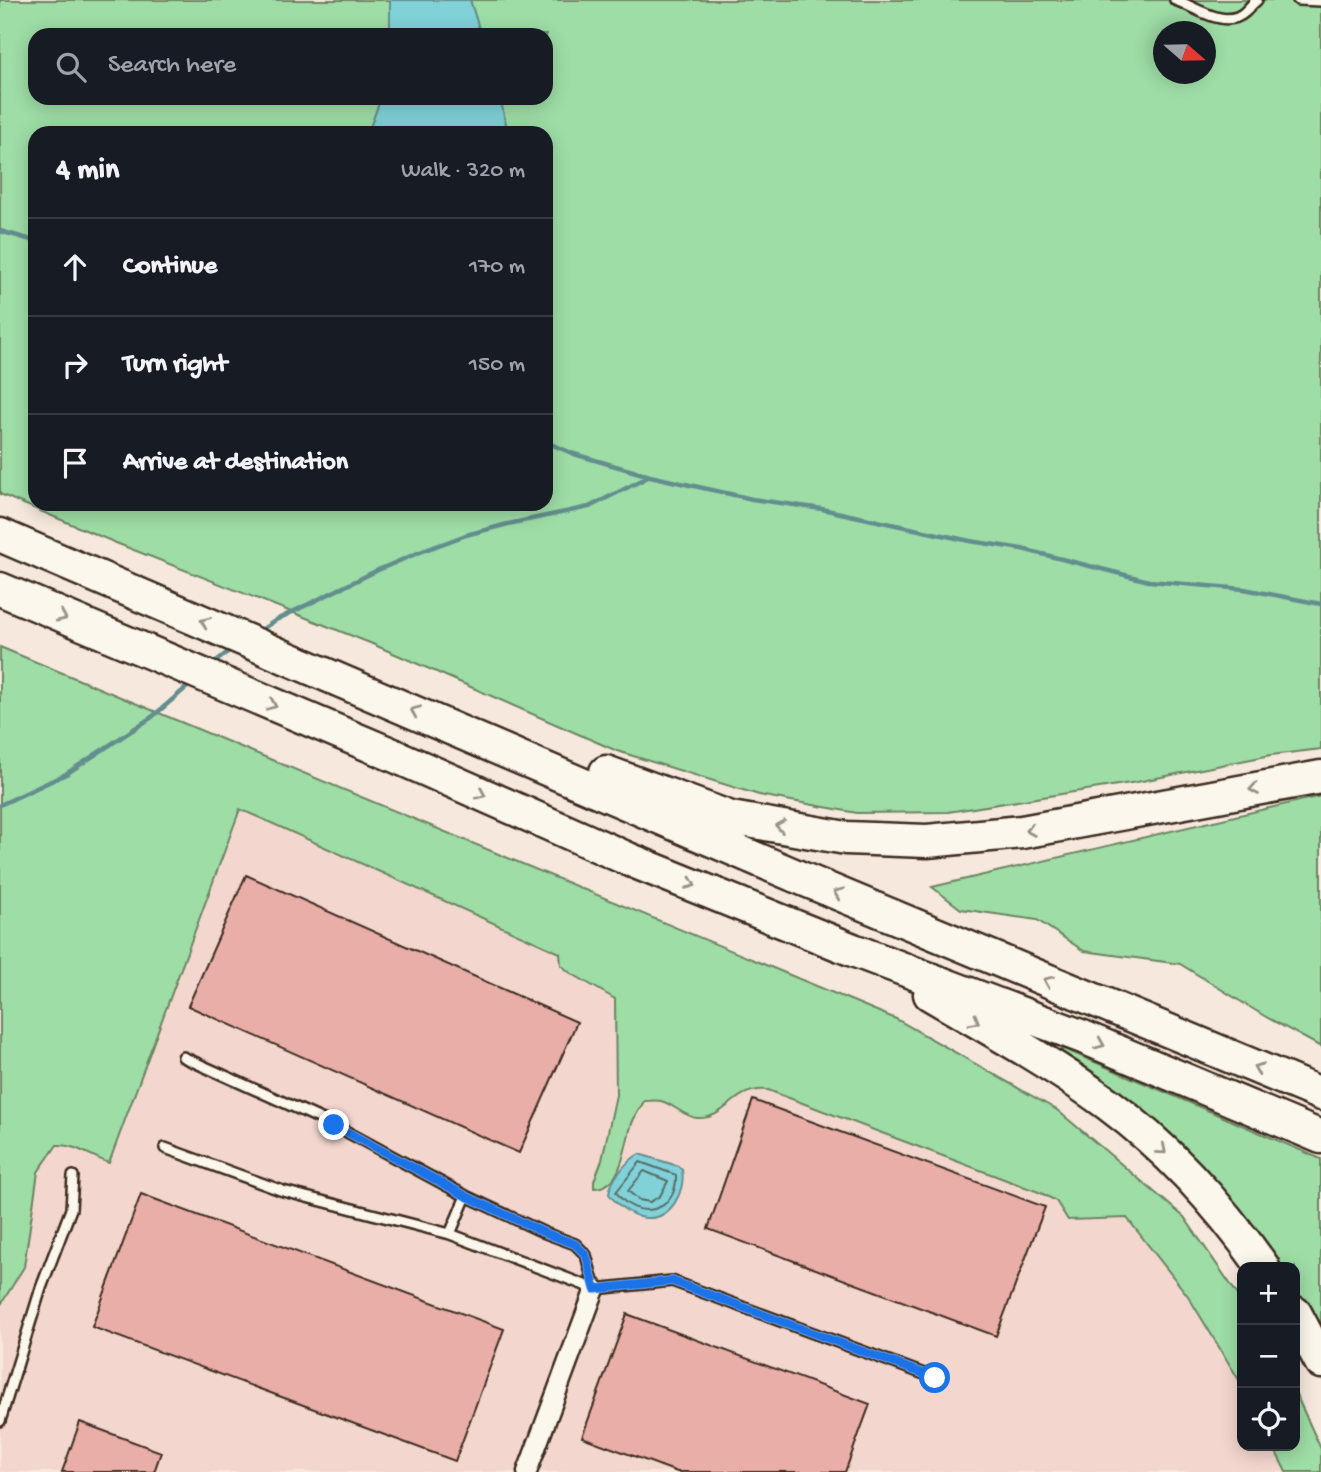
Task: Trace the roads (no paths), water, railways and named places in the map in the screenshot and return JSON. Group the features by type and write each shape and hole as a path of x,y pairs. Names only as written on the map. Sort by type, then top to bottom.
{"highway":[{"path":"0,535 821,886 1321,1094"},
{"path":"0,589 393,755 628,859 853,950 1083,1037 1321,1137"},
{"path":"477,738 541,748 731,818 846,838 927,841 1021,832 1321,777"},
{"path":"853,950 1046,1062 1109,1105 1177,1162 1239,1233 1259,1262"},
{"path":"1300,1322 1321,1362"}],"street":[{"path":"527,1472 595,1289"}],"lane":[{"path":"1175,0 1218,18 1232,19 1244,14 1257,0"},
{"path":"1298,0 1321,1"},
{"path":"183,1057 334,1125 466,1196 575,1244 586,1255 595,1289"},
{"path":"165,1148 283,1191 450,1234 595,1289 672,1281 935,1378"},
{"path":"0,1421 41,1288 71,1209 73,1176"},
{"path":"450,1234 466,1196"}],"water":[{"path":"390,0 470,0 479,28 390,28"},
{"path":"378,105 502,105 506,126 371,126"},
{"path":"639,1154 678,1166 682,1170 682,1187 675,1203 663,1214 655,1217 646,1218 630,1213 609,1194 620,1171"}],"waterway":[{"path":"0,231 28,239"},
{"path":"553,445 574,454 650,476 752,499 822,509 970,541 1022,549 1149,581 1244,589 1321,604"},
{"path":"258,632 276,620 420,552 466,535 589,507 650,476"},
{"path":"210,666 233,648"},
{"path":"0,805 66,774 152,717 193,682"}]}
